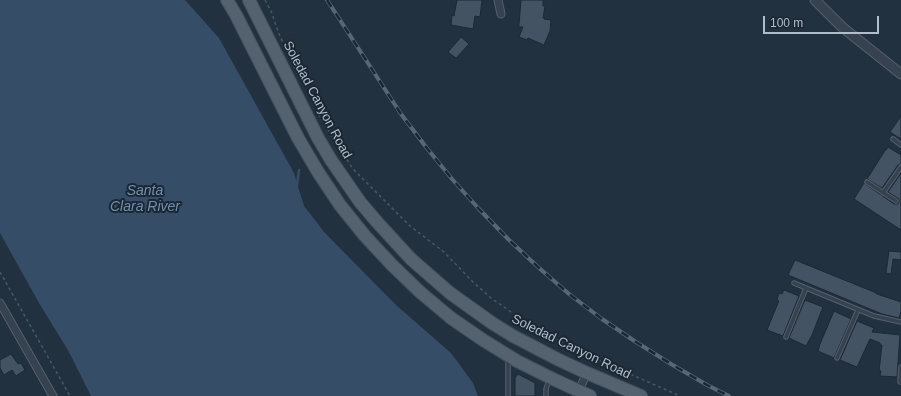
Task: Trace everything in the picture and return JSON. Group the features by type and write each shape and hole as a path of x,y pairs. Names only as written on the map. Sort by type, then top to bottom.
{"main road":[{"path":"227,0 298,138 318,172 340,205 370,242 420,292 483,340 550,377 577,394 590,396"},
{"name":"Soledad Canyon Road","path":"249,0 328,155 360,202 412,260 440,285 486,320 536,349 641,396"}],"street":[{"path":"498,0 501,14"},
{"path":"815,0 842,27 901,74"},
{"path":"0,303 53,396"},
{"path":"577,394 587,373"}],"lane":[{"path":"893,139 901,145"},
{"path":"883,193 901,167"},
{"path":"867,182 896,201"},
{"path":"794,283 874,316 901,322"},
{"path":"786,337 806,288"},
{"path":"837,358 858,310"},
{"path":"508,355 508,396"},
{"path":"900,382 901,367"},
{"path":"546,396 547,384 550,377"}],"path":[{"path":"265,0 299,76"},
{"path":"315,108 353,169 410,226 444,252 491,298 511,312 571,348 680,396"},
{"path":"0,272 70,396"}],"water":[{"name":"Santa Clara River","path":"0,0 185,0 219,38 294,173 304,206 325,233 396,305 451,353 473,383 478,396 91,396 69,352 39,303 0,233"}],"building":[{"path":"457,0 482,0 480,17 475,16 473,29 451,25 452,15 454,16"},
{"path":"521,0 543,0 543,6 545,6 543,18 551,20 550,31 544,45 528,38 527,40 519,37 523,27 519,27"},
{"path":"461,37 469,44 456,58 448,52"},
{"path":"901,116 901,139 890,132"},
{"path":"888,147 901,155 901,164 898,165 882,188 867,179"},
{"path":"901,173 901,230 854,199 864,183 894,204 898,204 899,199 888,192"},
{"path":"889,251 901,252 901,260 893,259 891,274 886,273"},
{"path":"795,260 877,294 901,302 901,312 899,318 882,314 788,275"},
{"path":"784,290 799,296 783,336 767,330 779,301 777,300 779,293 782,294"},
{"path":"805,300 823,307 806,346 789,338"},
{"path":"834,311 851,319 834,358 818,351"},
{"path":"857,321 874,328 872,332 900,335 897,377 880,376 881,371 879,371 882,345 870,339 857,367 840,360"},
{"path":"11,354 18,364 21,363 25,370 16,376 12,370 4,375 0,368 0,360"},
{"path":"518,374 535,383 535,396 515,396 515,378"}],"waterway":[{"path":"297,185 299,170"}],"railway":[{"path":"327,0 401,114 452,179 508,239 569,294 602,319 671,364 729,396"}]}
